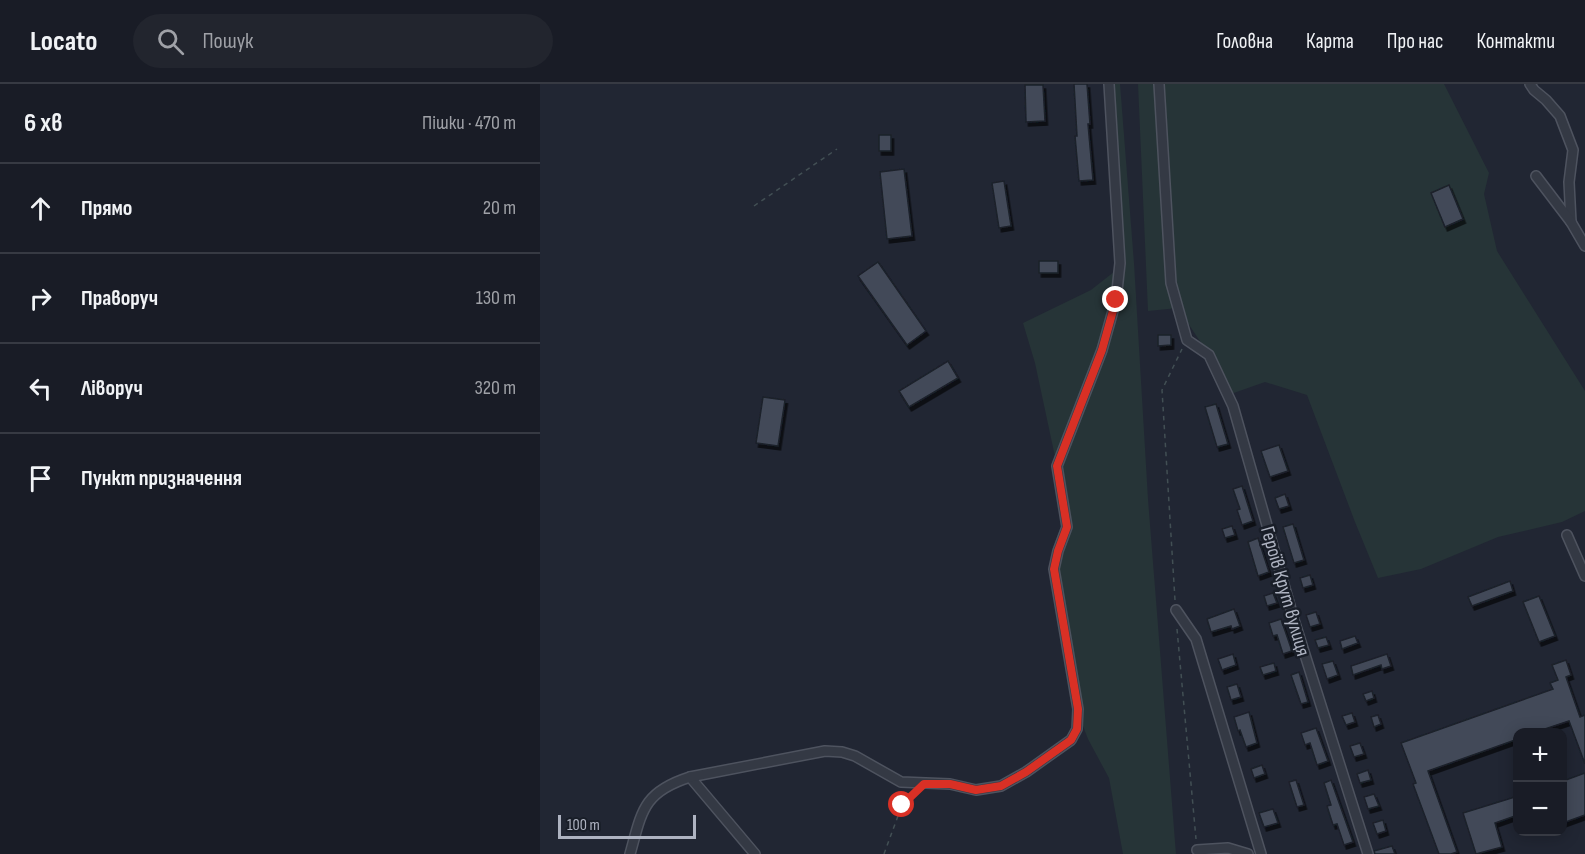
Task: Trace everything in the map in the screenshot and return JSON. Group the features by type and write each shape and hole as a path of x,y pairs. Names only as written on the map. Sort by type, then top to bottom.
{"street":[{"path":"630,854 641,814 654,796 672,783 690,777 825,751 842,752 855,756 901,782 950,784 976,790 1001,786 1026,772 1071,740 1077,729 1078,709 1054,569 1067,527 1057,466 1102,350 1116,300 1120,263 1109,84"},
{"path":"1159,84 1171,283 1187,340"},
{"path":"1530,84 1560,116 1573,150 1569,182 1572,222"},
{"path":"1536,176 1572,222 1585,246"},
{"name":"Героїв Крут вулиця","path":"1187,340 1209,355 1233,406 1294,620 1368,854"},
{"path":"1567,535 1585,576"},
{"path":"1176,610 1196,639 1261,854"},
{"path":"690,777 755,854"},
{"path":"1197,850 1228,848 1248,854"}],"path":[{"path":"754,206 837,149"},
{"path":"1187,340 1162,390 1176,610 1197,850"},
{"path":"884,854 902,805 924,784"}],"shaded area":[{"path":"1109,84 1120,84 1134,263 1148,499 1176,854 1123,854 1109,778 1088,739 1080,718 1054,569 1068,529 1035,363 1023,323 1091,290 1119,268"},
{"path":"1138,84 1444,84 1489,173 1484,194 1497,251 1585,391 1585,511 1562,522 1498,537 1421,569 1378,578 1307,395 1265,382 1228,395 1209,355 1178,308 1148,311"}],"building":[{"path":"1074,84 1087,84 1093,180 1079,181"},
{"path":"1025,85 1043,85 1045,121 1026,122"},
{"path":"879,135 891,135 891,151 879,151"},
{"path":"904,169 912,236 887,239 880,172"},
{"path":"1004,181 1011,226 999,228 992,183"},
{"path":"1449,185 1463,219 1445,227 1431,193"},
{"path":"1039,261 1058,261 1058,273 1039,273"},
{"path":"878,262 926,331 907,345 858,276"},
{"path":"1158,335 1171,335 1171,345 1158,346"},
{"path":"948,361 958,378 909,407 899,391"},
{"path":"763,397 785,400 778,446 756,443"},
{"path":"1216,404 1228,444 1217,447 1205,407"},
{"path":"1279,445 1288,471 1270,477 1261,451"},
{"path":"1242,486 1253,521 1242,525 1237,510 1240,509 1233,489"},
{"path":"1285,494 1289,506 1279,509 1275,498"},
{"path":"1293,524 1304,560 1294,563 1283,527"},
{"path":"1232,526 1235,535 1225,538 1222,529"},
{"path":"1258,538 1269,572 1258,576 1248,542"},
{"path":"1310,575 1313,585 1303,588 1300,578"},
{"path":"1510,581 1513,591 1472,606 1468,597"},
{"path":"1273,593 1277,603 1267,606 1264,596"},
{"path":"1539,596 1555,636 1539,642 1523,602"},
{"path":"1234,609 1240,626 1232,629 1231,626 1211,632 1207,619"},
{"path":"1316,612 1320,624 1310,627 1306,615"},
{"path":"1281,619 1292,651 1283,654 1277,635 1273,636 1269,623"},
{"path":"1355,636 1358,643 1342,649 1340,641"},
{"path":"1326,637 1329,645 1318,648 1315,640"},
{"path":"1233,654 1236,665 1222,670 1218,659"},
{"path":"1387,654 1391,666 1382,669 1381,665 1353,675 1351,666"},
{"path":"1566,660 1571,675 1566,677 1580,717 1585,715 1585,764 1569,721 1548,728 1513,728 1513,741 1428,771 1457,852 1439,854 1413,784 1416,783 1401,743 1553,689 1550,683 1558,680 1552,665"},
{"path":"1333,661 1338,675 1327,679 1322,664"},
{"path":"1274,663 1276,671 1263,675 1260,667"},
{"path":"1299,672 1308,702 1301,704 1291,675"},
{"path":"1237,684 1241,697 1231,700 1227,687"},
{"path":"1372,691 1374,698 1366,701 1363,694"},
{"path":"1249,712 1257,743 1246,747 1234,717"},
{"path":"1352,713 1355,722 1346,725 1342,716"},
{"path":"1378,715 1381,724 1374,727 1371,717"},
{"path":"1316,728 1328,761 1317,765 1310,743 1305,745 1301,733"},
{"path":"1360,743 1364,754 1354,757 1350,746"},
{"path":"1262,765 1265,774 1254,778 1251,769"},
{"path":"1368,770 1371,780 1360,783 1357,774"},
{"path":"1585,773 1585,815 1567,822 1567,782 1567,780"},
{"path":"1296,780 1304,805 1297,807 1289,782"},
{"path":"1331,780 1353,842 1344,845 1337,824 1333,825 1327,806 1331,805 1324,783"},
{"path":"1374,794 1379,806 1368,809 1364,797"},
{"path":"1513,798 1513,817 1495,823 1502,847 1476,854 1463,813"},
{"path":"1273,809 1278,823 1264,827 1259,813"},
{"path":"1383,820 1386,831 1377,834 1373,823"},
{"path":"1392,846 1395,854 1375,854 1374,851"}],"route":[{"path":"902,805 924,784 950,784 976,790 1001,786 1026,772 1071,740 1077,729 1078,709 1054,569 1067,527 1057,466 1102,350 1116,300"}]}
